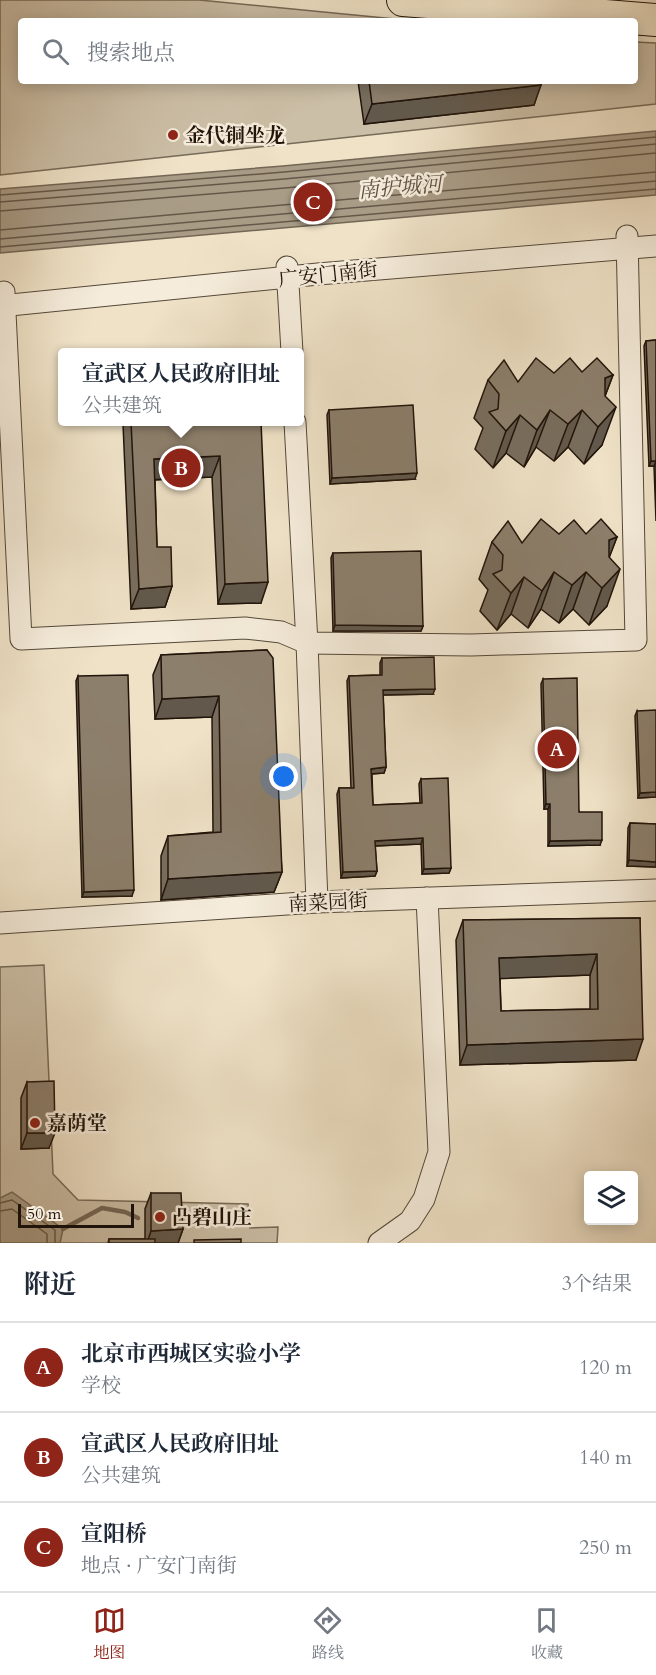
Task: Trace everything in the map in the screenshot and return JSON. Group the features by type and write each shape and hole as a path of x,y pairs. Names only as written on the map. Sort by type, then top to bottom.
{"highway":[{"path":"403,0 615,18"}],"street":[{"name":"广安门南街","path":"2,299 628,242 656,235"},
{"name":"广安门南街","path":"628,242 656,246"},
{"path":"2,299 21,639 245,628 281,632 307,643 471,645 636,640 628,242"},
{"path":"287,273 292,348"},
{"path":"295,426 307,643 316,902"},
{"name":"南菜园街","path":"0,923 316,902 656,890"},
{"path":"379,1243 410,1221 424,1199 439,1152 427,898"}],"shaded area":[{"path":"0,0 199,0 385,18 18,18 18,84 638,84 638,42 656,43 656,104 0,175"},
{"path":"44,965 53,1174 78,1200 248,1204 250,1228 278,1227 277,1243 0,1243 0,967"}],"water":[{"name":"南护城河","path":"656,131 656,195 0,253 0,189 283,166"},
{"path":"12,1192 63,1229 60,1243 0,1243 0,1198"}],"building":[{"path":"369,84 541,84 541,85 372,104"},
{"path":"656,340 656,461 651,461 646,341"},
{"path":"536,358 554,373 570,358 582,372 597,358 613,375 605,378 605,396 616,407 598,427 582,410 568,424 550,410 537,430 520,415 506,431 489,412 498,409 499,394 488,380 504,360 518,382"},
{"path":"413,405 417,473 332,478 329,410"},
{"path":"131,426 261,426 268,582 225,584 220,456 154,459 157,547 171,547 172,586 139,589"},
{"path":"541,519 559,534 574,520 586,534 601,519 617,537 609,540 609,557 620,569 602,588 586,572 572,585 554,572 542,591 524,577 511,593 493,574 502,570 503,555 492,542 508,521 522,543"},
{"path":"421,551 423,626 335,625 333,553"},
{"path":"267,650 273,658 282,872 168,879 168,836 221,832 219,696 162,699 161,655"},
{"path":"434,657 435,689 383,690 386,767 371,769 373,805 422,803 421,779 448,778 451,868 424,869 423,838 375,841 377,871 343,872 339,788 354,788 349,676 382,675 382,658"},
{"path":"128,675 134,890 84,892 78,676"},
{"path":"577,678 579,812 602,812 602,840 550,841 550,804 546,804 543,679"},
{"path":"656,710 656,792 640,793 637,711"},
{"path":"630,823 656,824 656,862 629,860"},
{"path":"640,918 643,1039 467,1045 463,920","holes":["597,954 598,1009 501,1011 499,958"]},
{"path":"54,1081 55,1133 27,1133 27,1082"},
{"path":"151,1193 181,1193 183,1229 151,1231"},
{"path":"109,1239 155,1239 155,1243 109,1243"},
{"path":"241,1239 241,1243 194,1243 194,1240"}],"waterway":[{"path":"63,1229 102,1208 125,1212 138,1218"}],"place":[{"name":"金代铜坐龙","path":"173,135"},
{"name":"宣阳桥","path":"313,202"},
{"name":"宣武区人民政府旧址","path":"181,468"},
{"name":"北京市西城区实验小学","path":"557,749"},
{"name":"嘉荫堂","path":"35,1123"},
{"name":"凸碧山庄","path":"160,1217"}]}
